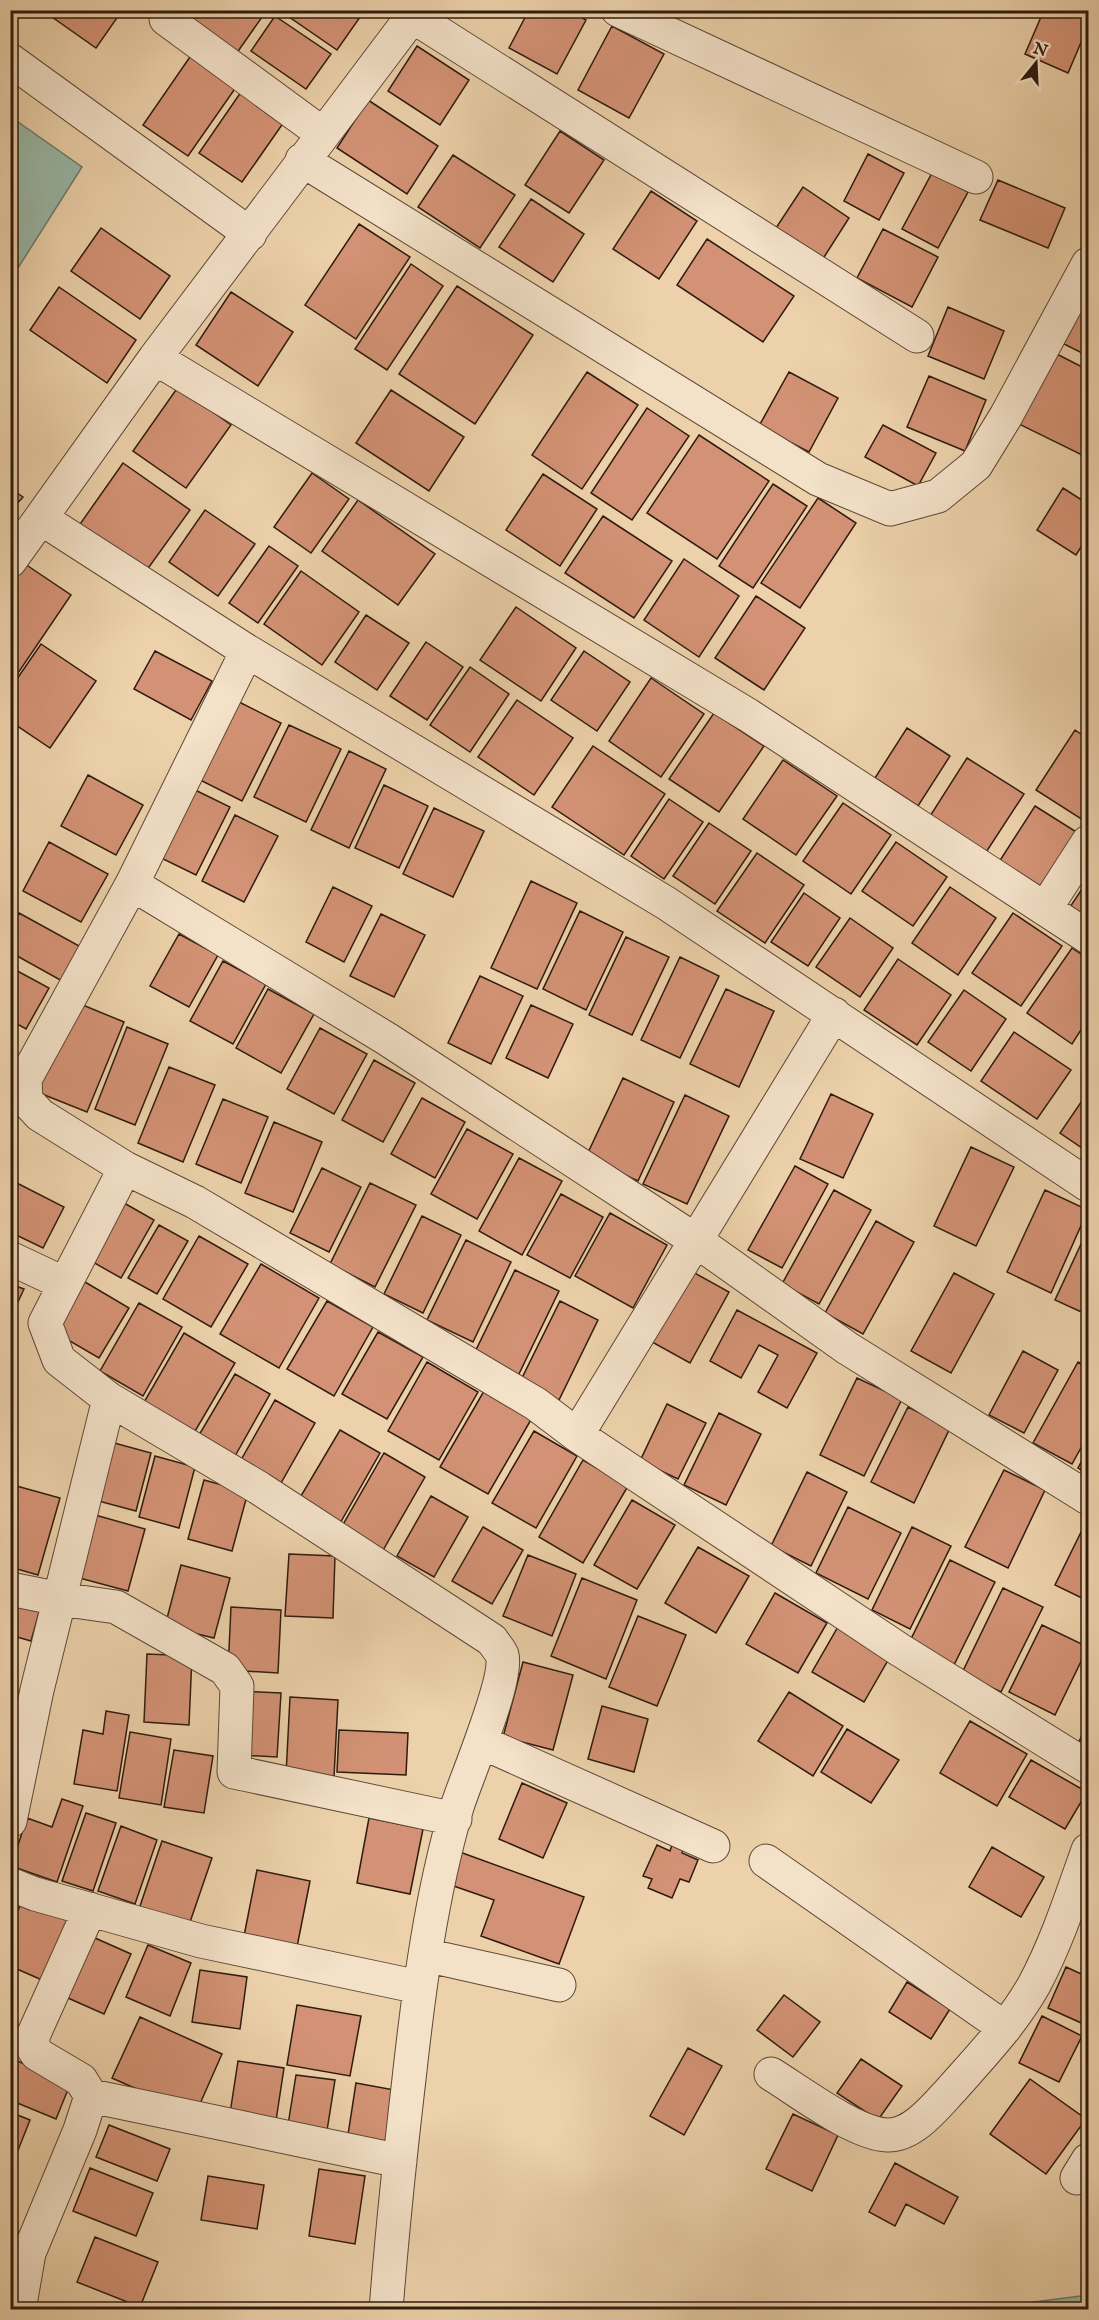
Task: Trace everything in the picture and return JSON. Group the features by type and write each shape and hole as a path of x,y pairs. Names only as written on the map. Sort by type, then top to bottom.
{"street":[{"path":"618,10 976,177"},
{"path":"10,561 155,358 414,13 917,336"},
{"path":"166,19 323,134"},
{"path":"10,60 250,234"},
{"path":"302,160 818,479 890,509 938,496 976,465 1006,416 1089,264"},
{"path":"155,358 748,715 1089,937"},
{"path":"42,519 248,651 666,903 1089,1185"},
{"path":"248,651 132,884 25,1079 26,1100 40,1115 125,1168 195,1202 536,1404 577,1435 900,1650 1089,1767"},
{"path":"1045,909 1089,842"},
{"path":"132,884 387,1039 695,1240 847,1348 1089,1498"},
{"path":"577,1435 834,1014"},
{"path":"125,1168 45,1323 59,1360 109,1399 260,1488 492,1640 502,1656 502,1673 482,1742 455,1819 436,1892 419,1987 386,2310"},
{"path":"10,1258 65,1284"},
{"path":"10,1821 16,1761 60,1599 109,1399"},
{"path":"10,1589 116,1607 225,1670 237,1686 234,1772 455,1819"},
{"path":"482,1742 713,1846"},
{"path":"771,2074 858,2128 887,2135 904,2132 931,2112 1005,2028 1034,1985 1061,1926 1089,1850"},
{"path":"766,1861 1005,2028"},
{"path":"10,1884 35,1894 201,1941 419,1987"},
{"path":"90,1909 33,2036 33,2048 37,2054 81,2080 91,2096 400,2161"},
{"path":"425,1955 558,1985"},
{"path":"20,2310 29,2253 80,2130 91,2096"}],"shaded area":[{"path":"11,117 82,167 11,279"},
{"path":"1088,2295 1088,2309 978,2309"}],"building":[{"path":"42,10 113,10 119,15 96,48"},
{"path":"188,10 267,10 234,57 181,20"},
{"path":"279,10 365,10 337,50"},
{"path":"529,10 569,10 586,20 557,74 509,48"},
{"path":"1044,10 1075,10 1088,17 1088,26 1068,73 1025,54"},
{"path":"275,16 331,54 306,89 251,51"},
{"path":"612,26 664,54 629,118 578,90"},
{"path":"417,46 469,80 440,125 388,91"},
{"path":"194,51 239,83 188,156 143,125"},
{"path":"241,92 284,122 242,182 199,153"},
{"path":"368,100 438,146 407,194 337,148"},
{"path":"560,131 604,160 569,213 525,185"},
{"path":"868,154 904,173 879,220 844,201"},
{"path":"453,155 515,195 480,248 418,207"},
{"path":"932,173 968,192 938,248 902,229"},
{"path":"998,180 1065,208 1048,248 980,220"},
{"path":"803,187 849,218 819,265 772,234"},
{"path":"651,191 697,221 659,279 613,249"},
{"path":"531,199 584,234 553,282 499,247"},
{"path":"359,224 410,257 356,339 305,305"},
{"path":"101,228 170,276 140,319 71,271"},
{"path":"883,229 938,257 912,307 857,278"},
{"path":"707,239 794,296 763,342 677,285"},
{"path":"411,264 443,286 387,370 355,349"},
{"path":"1088,281 1088,356 1054,339"},
{"path":"457,286 533,335 475,424 399,374"},
{"path":"59,287 136,340 107,383 30,330"},
{"path":"231,292 293,332 258,386 196,345"},
{"path":"948,307 1004,331 984,379 928,356"},
{"path":"1049,350 1088,370 1088,441 1082,455 1013,421"},
{"path":"587,372 638,405 582,489 532,455"},
{"path":"789,372 838,398 809,452 759,426"},
{"path":"929,376 986,400 965,451 907,427"},
{"path":"178,387 231,425 186,488 133,451"},
{"path":"391,390 464,437 429,491 356,443"},
{"path":"647,408 689,436 632,520 591,493"},
{"path":"883,425 936,453 918,486 865,457"},
{"path":"699,435 769,481 717,559 647,513"},
{"path":"123,463 190,510 144,574 78,527"},
{"path":"312,473 349,499 311,553 274,527"},
{"path":"543,474 597,509 560,566 506,530"},
{"path":"773,484 807,506 753,588 719,566"},
{"path":"10,488 23,497 10,511"},
{"path":"1063,488 1088,504 1088,536 1076,555 1037,530"},
{"path":"818,498 856,523 800,608 761,583"},
{"path":"358,500 435,554 398,605 322,551"},
{"path":"205,510 255,544 218,596 169,562"},
{"path":"603,516 672,561 634,618 565,573"},
{"path":"269,546 298,566 258,623 229,603"},
{"path":"684,559 739,596 699,657 644,620"},
{"path":"25,564 71,595 14,679 10,676 10,585"},
{"path":"301,571 359,612 322,665 264,624"},
{"path":"756,596 805,628 764,690 715,658"},
{"path":"516,607 576,648 541,701 480,660"},
{"path":"366,615 409,643 377,690 335,662"},
{"path":"426,642 463,667 427,720 390,696"},
{"path":"41,644 96,681 50,748 10,721 10,689"},
{"path":"155,651 212,681 191,720 134,689"},
{"path":"584,651 630,682 597,731 551,700"},
{"path":"470,667 509,694 470,752 430,725"},
{"path":"651,678 704,714 661,777 609,741"},
{"path":"235,700 281,723 242,801 196,778"},
{"path":"517,700 573,738 534,795 478,757"},
{"path":"714,713 764,746 719,812 669,779"},
{"path":"289,725 341,749 306,822 254,797"},
{"path":"907,728 950,756 918,806 875,778"},
{"path":"1075,730 1088,739 1088,818 1086,822 1036,790"},
{"path":"593,746 665,794 624,855 552,807"},
{"path":"349,751 386,769 349,848 311,830"},
{"path":"967,758 1024,794 981,860 925,824"},
{"path":"783,760 837,796 796,855 743,819"},
{"path":"88,775 143,805 116,855 61,826"},
{"path":"384,785 428,806 399,868 355,848"},
{"path":"191,788 230,807 196,875 157,856"},
{"path":"669,799 703,822 664,879 631,856"},
{"path":"843,803 891,835 851,894 803,861"},
{"path":"1035,806 1078,833 1042,889 999,862"},
{"path":"434,808 484,831 453,897 403,874"},
{"path":"235,815 278,836 244,902 202,881"},
{"path":"709,823 751,851 715,904 673,876"},
{"path":"49,842 108,874 81,922 23,891"},
{"path":"896,842 947,877 913,926 862,891"},
{"path":"757,853 804,885 765,943 717,911"},
{"path":"1088,880 1088,920 1070,907"},
{"path":"531,881 577,903 537,989 491,968"},
{"path":"333,887 372,906 344,962 306,942"},
{"path":"950,887 996,918 958,975 912,943"},
{"path":"804,893 840,918 808,966 771,942"},
{"path":"580,911 623,932 586,1010 543,989"},
{"path":"19,913 81,947 62,981 10,952 10,928"},
{"path":"1013,913 1062,946 1021,1006 972,973"},
{"path":"381,914 425,935 394,997 350,976"},
{"path":"850,918 893,948 860,997 816,967"},
{"path":"179,934 218,955 189,1007 150,986"},
{"path":"626,937 669,957 632,1035 589,1015"},
{"path":"1072,948 1088,959 1088,1019 1072,1044 1027,1013"},
{"path":"680,957 719,976 680,1058 641,1040"},
{"path":"898,959 951,995 917,1045 864,1010"},
{"path":"223,961 266,984 233,1044 190,1021"},
{"path":"10,967 49,988 26,1029 10,1020"},
{"path":"480,976 523,996 491,1064 448,1043"},
{"path":"268,989 314,1014 281,1073 236,1048"},
{"path":"726,989 774,1011 739,1087 690,1064"},
{"path":"964,990 1006,1019 971,1071 928,1042"},
{"path":"73,1001 124,1022 87,1112 37,1092"},
{"path":"531,1005 573,1024 548,1078 506,1058"},
{"path":"127,1027 168,1044 135,1125 95,1109"},
{"path":"320,1028 367,1054 334,1114 287,1089"},
{"path":"1014,1032 1071,1070 1037,1119 981,1081"},
{"path":"374,1060 415,1083 383,1142 342,1120"},
{"path":"169,1067 215,1085 183,1162 138,1143"},
{"path":"623,1078 674,1102 638,1181 586,1157"},
{"path":"1088,1092 1088,1152 1060,1133"},
{"path":"831,1094 873,1114 843,1178 800,1159"},
{"path":"685,1095 729,1116 687,1204 643,1184"},
{"path":"422,1098 465,1122 435,1178 391,1154"},
{"path":"223,1099 268,1117 241,1183 196,1164"},
{"path":"274,1122 322,1142 293,1212 245,1193"},
{"path":"467,1129 513,1154 477,1219 431,1194"},
{"path":"971,1147 1014,1167 976,1246 934,1226"},
{"path":"519,1158 562,1181 522,1255 479,1231"},
{"path":"795,1166 828,1184 782,1268 748,1250"},
{"path":"322,1168 361,1187 329,1252 290,1233"},
{"path":"11,1180 64,1207 43,1248 10,1232"},
{"path":"370,1183 416,1205 375,1287 330,1264"},
{"path":"834,1190 871,1210 819,1304 782,1284"},
{"path":"1045,1190 1088,1210 1051,1293 1007,1272"},
{"path":"561,1194 603,1217 570,1278 527,1255"},
{"path":"124,1203 154,1220 121,1278 91,1261"},
{"path":"610,1213 667,1245 633,1308 575,1276"},
{"path":"422,1216 461,1235 423,1313 384,1294"},
{"path":"876,1221 914,1242 863,1334 825,1313"},
{"path":"159,1225 188,1241 157,1294 128,1278"},
{"path":"1088,1229 1088,1315 1055,1300"},
{"path":"199,1236 248,1264 211,1327 163,1299"},
{"path":"466,1240 511,1262 473,1342 427,1320"},
{"path":"261,1264 319,1298 279,1368 220,1334"},
{"path":"682,1266 729,1292 690,1363 643,1337"},
{"path":"515,1270 559,1291 517,1378 473,1356"},
{"path":"954,1273 994,1294 951,1373 911,1351"},
{"path":"85,1282 129,1308 99,1358 56,1333"},
{"path":"10,1284 24,1289 10,1319"},
{"path":"327,1301 373,1327 334,1396 287,1369"},
{"path":"560,1301 598,1320 559,1400 520,1382"},
{"path":"139,1303 182,1327 143,1396 100,1371"},
{"path":"737,1310 817,1353 787,1408 758,1392 778,1355 759,1345 741,1378 710,1361"},
{"path":"378,1332 423,1357 387,1419 342,1394"},
{"path":"184,1333 235,1363 194,1433 143,1404"},
{"path":"1023,1351 1058,1370 1024,1433 989,1415"},
{"path":"427,1362 478,1392 439,1460 388,1431"},
{"path":"1078,1362 1088,1368 1088,1435 1072,1464 1033,1443"},
{"path":"235,1374 270,1394 235,1456 199,1435"},
{"path":"857,1378 902,1399 864,1476 820,1455"},
{"path":"484,1391 532,1418 488,1494 440,1467"},
{"path":"275,1400 315,1423 281,1483 241,1460"},
{"path":"667,1404 706,1423 678,1479 640,1461"},
{"path":"908,1407 950,1428 914,1503 871,1482"},
{"path":"719,1413 761,1434 726,1505 684,1485"},
{"path":"340,1430 380,1453 339,1525 298,1501"},
{"path":"534,1431 577,1456 536,1528 492,1503"},
{"path":"107,1441 151,1453 136,1511 91,1499"},
{"path":"1088,1449 1088,1474 1078,1468"},
{"path":"384,1453 425,1477 382,1552 341,1528"},
{"path":"155,1456 195,1467 179,1528 139,1517"},
{"path":"583,1460 628,1486 583,1563 539,1537"},
{"path":"1004,1470 1045,1490 1008,1568 965,1547"},
{"path":"807,1472 847,1492 811,1566 771,1546"},
{"path":"204,1480 248,1492 232,1551 188,1539"},
{"path":"13,1485 60,1498 38,1575 10,1567 10,1494"},
{"path":"431,1496 468,1517 434,1577 397,1556"},
{"path":"632,1500 675,1525 637,1589 594,1565"},
{"path":"848,1507 901,1533 868,1599 816,1573"},
{"path":"88,1513 145,1529 128,1591 72,1576"},
{"path":"1085,1524 1088,1525 1088,1601 1055,1585"},
{"path":"483,1527 523,1550 492,1604 452,1581"},
{"path":"912,1527 951,1546 910,1629 872,1610"},
{"path":"698,1547 749,1576 716,1633 665,1603"},
{"path":"289,1554 335,1556 333,1618 285,1616"},
{"path":"528,1555 576,1574 552,1636 503,1616"},
{"path":"950,1560 995,1582 953,1667 908,1645"},
{"path":"181,1565 230,1578 214,1638 165,1626"},
{"path":"582,1578 637,1600 606,1679 551,1656"},
{"path":"1003,1588 1043,1607 1001,1692 962,1673"},
{"path":"10,1593 42,1602 31,1641 10,1635"},
{"path":"775,1593 827,1623 798,1673 746,1644"},
{"path":"231,1607 281,1610 278,1673 228,1670"},
{"path":"638,1616 686,1635 657,1706 609,1687"},
{"path":"839,1625 891,1655 864,1702 812,1672"},
{"path":"1042,1625 1088,1647 1055,1715 1009,1692"},
{"path":"147,1654 192,1656 189,1725 144,1722"},
{"path":"523,1662 573,1675 553,1750 503,1737"},
{"path":"240,1691 281,1693 277,1757 237,1755"},
{"path":"789,1692 843,1726 813,1776 758,1741"},
{"path":"290,1697 338,1700 334,1777 286,1775"},
{"path":"602,1706 648,1719 634,1772 588,1759"},
{"path":"106,1711 129,1715 117,1791 74,1784 83,1730 103,1734"},
{"path":"970,1721 1027,1754 997,1806 940,1773"},
{"path":"1088,1722 1088,1749 1078,1744"},
{"path":"847,1729 899,1760 871,1803 821,1772"},
{"path":"339,1730 408,1733 406,1775 337,1772"},
{"path":"130,1732 171,1739 161,1805 119,1798"},
{"path":"174,1750 213,1756 204,1813 164,1807"},
{"path":"1031,1760 1087,1792 1065,1829 1009,1797"},
{"path":"522,1783 567,1803 543,1858 499,1839"},
{"path":"62,1799 83,1806 57,1882 11,1866 27,1818 52,1827"},
{"path":"86,1813 116,1823 93,1891 62,1881"},
{"path":"369,1818 423,1829 410,1894 357,1883"},
{"path":"121,1826 157,1840 135,1904 98,1891"},
{"path":"162,1841 212,1858 189,1925 139,1909"},
{"path":"673,1842 685,1847 682,1853 698,1860 689,1882 680,1879 672,1898 648,1888 652,1879 643,1876 657,1845 670,1851"},
{"path":"992,1847 1044,1877 1021,1917 969,1887"},
{"path":"457,1851 584,1897 559,1964 481,1936 494,1900 445,1883"},
{"path":"257,1870 310,1881 297,1947 244,1936"},
{"path":"24,1897 70,1917 42,1980 10,1966 10,1928"},
{"path":"86,1934 131,1954 104,2014 59,1994"},
{"path":"148,1945 191,1963 170,2016 126,1997"},
{"path":"1066,1967 1088,1977 1088,2026 1048,2008"},
{"path":"200,1970 247,1977 240,2029 192,2022"},
{"path":"907,1982 950,2009 931,2039 889,2012"},
{"path":"784,1995 820,2022 793,2057 757,2030"},
{"path":"297,2005 361,2016 350,2076 287,2065"},
{"path":"1042,2016 1082,2036 1059,2082 1019,2063"},
{"path":"140,2017 222,2054 195,2115 112,2078"},
{"path":"688,2048 722,2066 684,2135 650,2116"},
{"path":"12,2059 71,2082 56,2119 10,2100"},
{"path":"861,2059 902,2086 878,2120 837,2093"},
{"path":"238,2061 284,2068 275,2127 229,2120"},
{"path":"296,2075 335,2080 326,2137 287,2131"},
{"path":"1030,2079 1086,2119 1046,2174 990,2134"},
{"path":"356,2083 400,2091 390,2161 345,2154"},
{"path":"10,2112 30,2120 11,2168 10,2168"},
{"path":"793,2114 838,2135 812,2191 766,2169"},
{"path":"109,2125 170,2149 157,2181 96,2157"},
{"path":"895,2163 958,2197 944,2224 906,2204 895,2226 869,2212"},
{"path":"90,2168 153,2193 136,2236 73,2211"},
{"path":"319,2169 365,2176 355,2244 309,2236"},
{"path":"208,2176 264,2185 257,2229 201,2220"},
{"path":"95,2237 158,2262 140,2307 77,2282"}]}
